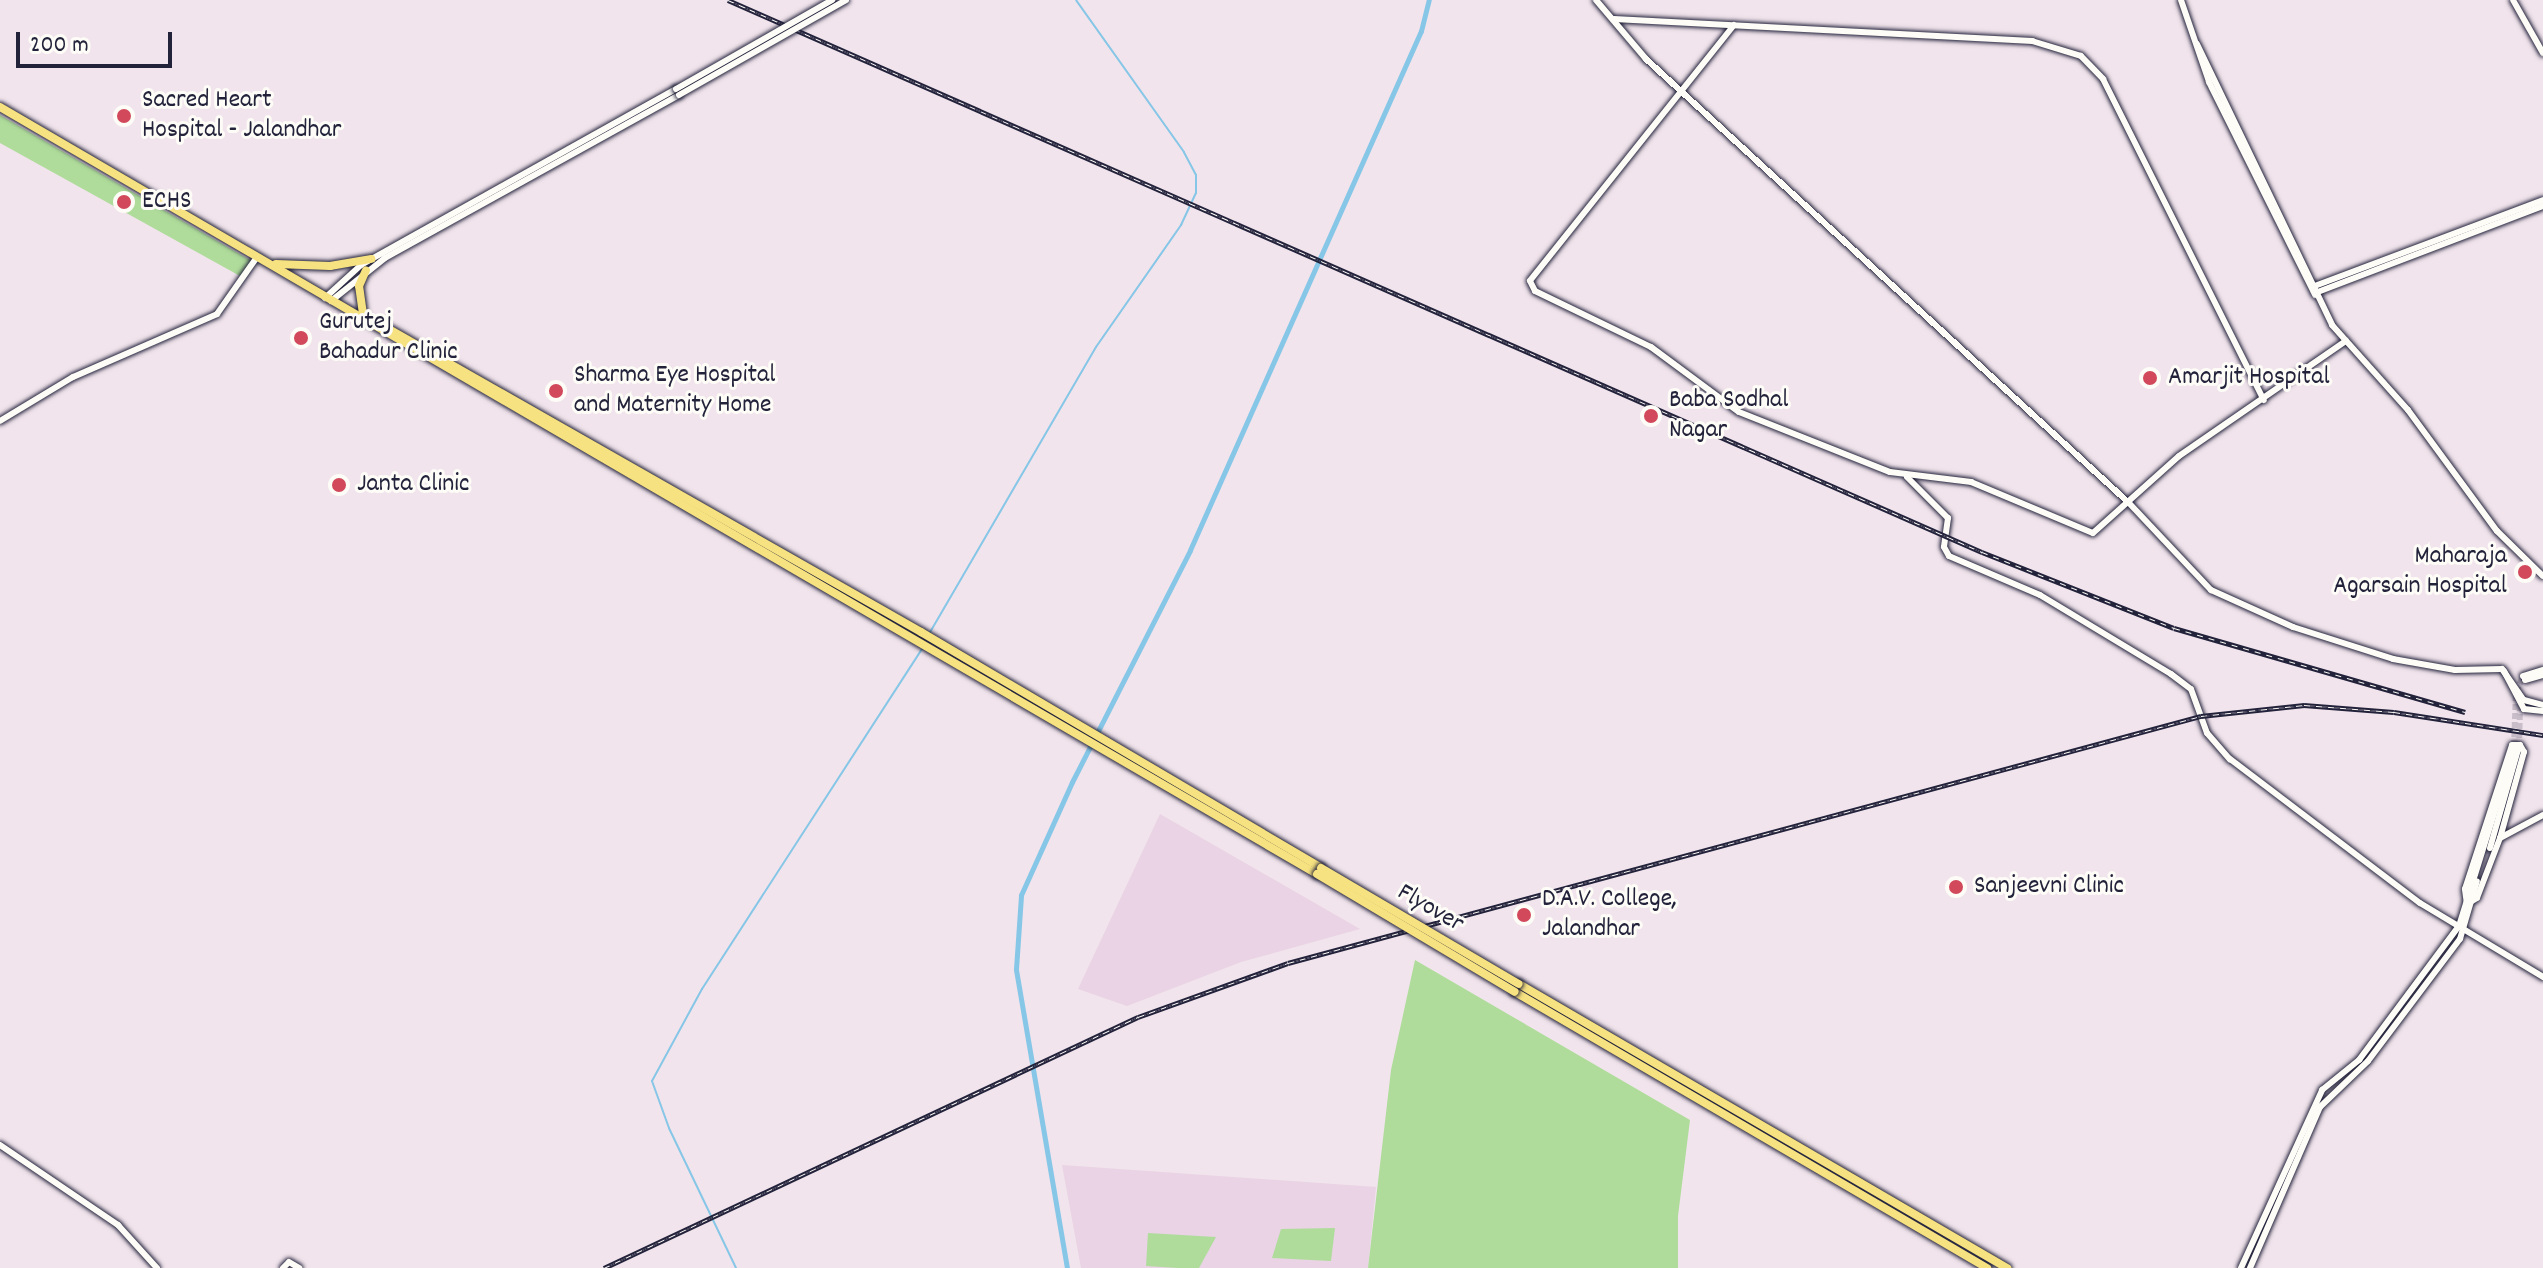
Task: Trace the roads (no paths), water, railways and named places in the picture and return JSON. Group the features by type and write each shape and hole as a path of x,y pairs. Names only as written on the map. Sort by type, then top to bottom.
{"main road":[{"path":"0,107 921,637"},
{"path":"260,259 276,264 330,266 371,259"},
{"path":"276,264 329,298 363,314 921,637"},
{"path":"363,314 359,286 366,270"},
{"name":"Flyover","path":"921,637 1172,787 1665,1072"},
{"path":"1665,1072 1987,1268"},
{"path":"1665,1072 2007,1268"}],"street":[{"path":"678,92 832,0"},
{"path":"329,298 371,259 846,0"},
{"path":"1596,0 1640,53 2128,502 2205,585 2235,603 2393,659 2455,670 2504,671 2524,709 2543,708"},
{"path":"2181,0 2209,82 2314,292 2346,341 2408,410 2497,531 2543,576"},
{"path":"2513,0 2543,53"},
{"path":"1614,19 2032,41 2081,56 2103,79 2264,400"},
{"path":"1734,25 1531,277 1530,286 1643,343 1739,412 1907,477 1971,482 2089,533 2103,528 2179,456 2346,341"},
{"path":"2314,292 2543,203"},
{"path":"329,298 383,255"},
{"path":"0,421 73,377 217,314 260,259"},
{"path":"1907,477 1948,518 1944,547 1949,556 2040,595 2171,674 2191,689 2207,733 2230,759 2462,928 2543,977"},
{"path":"2524,678 2543,672"},
{"path":"2520,745 2523,755 2500,838 2469,904 2465,889 2509,750 2520,745"},
{"path":"2250,1268 2320,1107 2368,1061 2462,928 2516,750"},
{"path":"2500,838 2543,815"},
{"path":"2241,1268 2322,1090 2359,1060 2462,928"},
{"path":"0,1145 118,1225 157,1268"},
{"path":"283,1268 289,1262 299,1268"}],"waterway":[{"path":"929,634 1096,347 1181,225 1196,193 1196,175 1184,152 1076,0"},
{"path":"1067,1268 1016,969 1021,895 1072,782 1190,550 1421,31 1429,0"},
{"path":"736,1268 669,1128 652,1081 702,989 923,648"}],"tunnel":[{"path":"2514,746 2516,692 2523,676"},
{"path":"2519,747 2520,706"}],"railway":[{"path":"728,0 1982,552 2174,628 2465,712"},
{"path":"604,1268 1138,1017 1288,963 2201,716 2304,705 2394,712 2543,735"}],"place":[{"name":"Sacred Heart Hospital - Jalandhar","path":"124,116"},
{"name":"ECHS","path":"124,202"},
{"name":"Gurutej Bahadur Clinic","path":"301,338"},
{"name":"Amarjit Hospital","path":"2150,378"},
{"name":"Sharma Eye Hospital and Maternity Home","path":"556,391"},
{"name":"Baba Sodhal Nagar","path":"1651,416"},
{"name":"Janta Clinic","path":"339,485"},
{"name":"Maharaja Agarsain Hospital","path":"2525,572"},
{"name":"Sanjeevni Clinic","path":"1956,887"},
{"name":"D.A.V. College, Jalandhar","path":"1524,915"}]}
